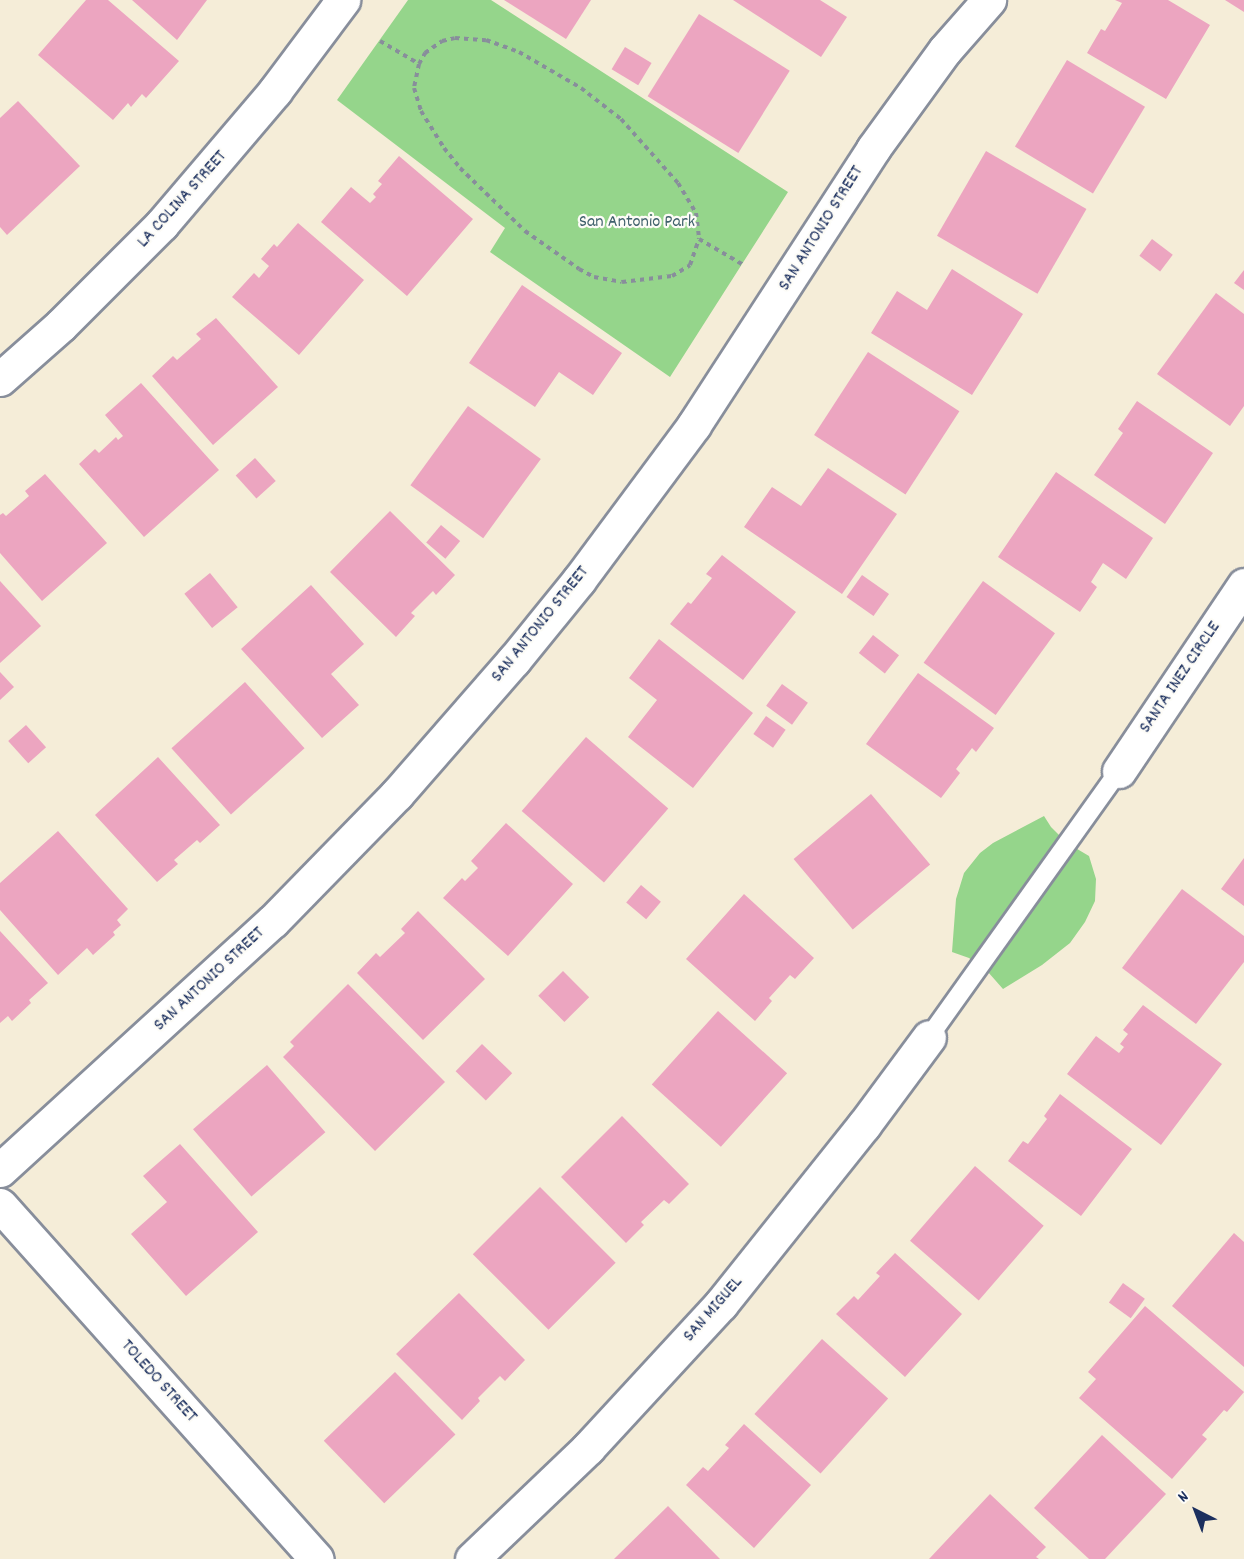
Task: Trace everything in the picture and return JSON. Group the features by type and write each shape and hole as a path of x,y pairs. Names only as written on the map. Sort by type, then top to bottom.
{"street":[{"name":"LA COLINA STREET","path":"0,379 62,326 162,224 276,91 343,0"},
{"name":"SAN ANTONIO STREET","path":"0,1170 273,921 398,794 514,660 579,579 687,434 873,149 910,96 989,0"},
{"name":"SANTA INEZ CIRCLE","path":"1119,771 1244,585"},
{"name":"SAN MIGUEL","path":"472,1559 588,1448 721,1304 856,1134 929,1036"},
{"name":"TOLEDO STREET","path":"0,1205 317,1559"}],"lane":[{"path":"929,1036 1119,771"}],"path":[{"path":"455,38 486,40 519,52 581,88 621,119 678,183 696,213 699,239 690,265 672,276 622,282 594,277 579,269 525,231 500,208 444,148 416,98 414,76 425,53 442,41 455,38"},
{"path":"380,41 418,64"},
{"path":"699,239 742,264"}],"green space":[{"name":"San Antonio Park","path":"408,0 491,0 788,192 670,377 490,252 505,228 337,100"},
{"path":"1044,816 1051,827 1067,843 1089,856 1096,879 1095,901 1085,922 1070,943 1042,965 1003,989 988,972 969,958 952,952 956,899 964,873 980,853 993,843"}],"building":[{"path":"86,0 108,0 179,61 146,98 142,94 131,107 128,103 113,120 38,55"},
{"path":"132,0 207,0 177,40"},
{"path":"504,0 591,0 566,39"},
{"path":"733,0 820,0 847,17 821,57"},
{"path":"1115,0 1168,0 1210,25 1166,99 1087,53 1101,29 1105,31 1122,3"},
{"path":"1225,0 1244,0 1244,12"},
{"path":"699,14 790,71 738,153 648,96"},
{"path":"625,47 652,63 638,85 612,69"},
{"path":"1067,60 1145,107 1093,193 1015,147"},
{"path":"18,101 80,166 7,235 0,227 0,118"},
{"path":"986,151 1086,209 1037,294 937,236"},
{"path":"399,156 473,219 407,296 321,222 351,187 370,203 376,197 373,194 382,184 378,181"},
{"path":"298,223 364,280 299,355 232,297 254,273 259,278 269,266 261,259 274,244 277,247"},
{"path":"1152,239 1173,255 1160,271 1139,256"},
{"path":"952,269 1023,314 972,395 871,333 897,291 927,310"},
{"path":"1244,270 1244,290 1234,283"},
{"path":"522,285 622,353 593,395 559,372 535,407 469,363"},
{"path":"1216,293 1244,314 1244,406 1230,426 1157,374"},
{"path":"216,318 278,387 213,445 152,376 173,356 177,360 201,339 196,334"},
{"path":"868,352 959,411 905,494 814,435"},
{"path":"141,383 219,470 144,537 79,464 95,449 99,453 116,437 118,440 123,436 105,415"},
{"path":"1137,401 1213,453 1165,524 1094,475 1123,433 1118,429"},
{"path":"468,406 541,459 483,538 410,485"},
{"path":"255,458 276,481 256,498 236,475"},
{"path":"828,468 897,514 842,594 744,527 772,487 801,506"},
{"path":"1056,472 1153,538 1126,579 1103,563 1091,582 1097,587 1080,612 998,557"},
{"path":"45,474 107,543 42,601 0,553 0,515 3,513 6,516 29,496 25,491"},
{"path":"390,511 455,575 436,595 433,591 411,613 415,616 396,637 330,572"},
{"path":"441,525 460,541 445,559 426,543"},
{"path":"722,555 796,612 743,680 670,624 688,602 691,604 712,578 706,574"},
{"path":"210,573 238,607 212,628 184,594"},
{"path":"862,575 889,594 874,616 847,597"},
{"path":"0,581 41,626 0,663"},
{"path":"983,581 1055,633 996,715 924,663"},
{"path":"311,585 364,644 331,674 359,705 322,738 241,649"},
{"path":"873,635 899,655 885,673 859,653"},
{"path":"659,639 753,713 693,788 628,737 657,700 629,678"},
{"path":"0,672 14,687 0,700"},
{"path":"918,673 994,728 976,752 972,748 956,769 960,773 941,798 866,744"},
{"path":"245,682 305,748 231,814 171,748"},
{"path":"782,684 808,703 792,725 766,706"},
{"path":"766,716 786,730 773,748 753,734"},
{"path":"26,725 46,747 28,763 8,741"},
{"path":"586,737 668,809 604,882 522,811"},
{"path":"158,757 220,825 200,843 197,840 174,860 178,864 157,882 95,815"},
{"path":"871,794 930,864 853,929 794,859"},
{"path":"506,823 573,884 508,956 443,898 462,878 465,881 478,868 471,861"},
{"path":"58,831 128,909 117,920 121,925 113,932 115,935 93,955 87,948 58,975 0,910 0,883"},
{"path":"1244,858 1244,906 1221,889"},
{"path":"641,885 661,902 646,919 626,903"},
{"path":"1182,889 1244,936 1244,962 1196,1024 1122,968"},
{"path":"744,894 814,958 795,979 790,975 769,998 772,1001 755,1021 686,959"},
{"path":"418,911 485,979 423,1040 357,973 376,953 380,957 405,933 401,929"},
{"path":"0,931 48,983 29,1000 31,1003 12,1021 8,1016 0,1023"},
{"path":"563,971 589,997 564,1022 538,996"},
{"path":"348,984 445,1082 375,1151 283,1057 294,1046 290,1042"},
{"path":"1143,1005 1222,1064 1161,1145 1067,1074 1096,1036 1119,1053 1124,1047 1120,1044 1128,1034 1123,1030"},
{"path":"718,1011 787,1073 721,1147 652,1085"},
{"path":"482,1044 512,1073 486,1101 456,1071"},
{"path":"267,1065 325,1132 251,1196 193,1129"},
{"path":"1060,1094 1132,1149 1081,1216 1008,1161 1023,1141 1028,1144 1047,1119 1044,1116"},
{"path":"622,1116 689,1184 669,1204 664,1200 641,1222 644,1225 626,1243 561,1177"},
{"path":"180,1144 258,1232 186,1296 131,1234 167,1202 143,1176"},
{"path":"975,1166 1044,1226 979,1300 910,1241"},
{"path":"540,1187 616,1263 548,1330 473,1254"},
{"path":"1234,1233 1244,1242 1244,1367 1172,1306"},
{"path":"895,1253 962,1314 905,1377 836,1314 854,1296 858,1300 880,1276 876,1273"},
{"path":"1123,1283 1145,1299 1131,1318 1109,1302"},
{"path":"459,1293 525,1360 505,1381 500,1376 478,1398 480,1401 462,1420 396,1354"},
{"path":"1145,1306 1244,1392 1227,1412 1224,1410 1202,1435 1207,1439 1172,1479 1079,1398 1096,1379 1088,1372"},
{"path":"822,1339 888,1399 821,1474 754,1414"},
{"path":"395,1372 455,1435 384,1503 324,1441"},
{"path":"744,1424 811,1485 754,1548 686,1485 703,1467 708,1471 729,1448 725,1445"},
{"path":"1102,1435 1166,1494 1105,1559 1089,1559 1034,1508"},
{"path":"990,1494 1046,1547 1036,1557 1039,1559 929,1559"},
{"path":"668,1506 720,1559 614,1559"}]}
